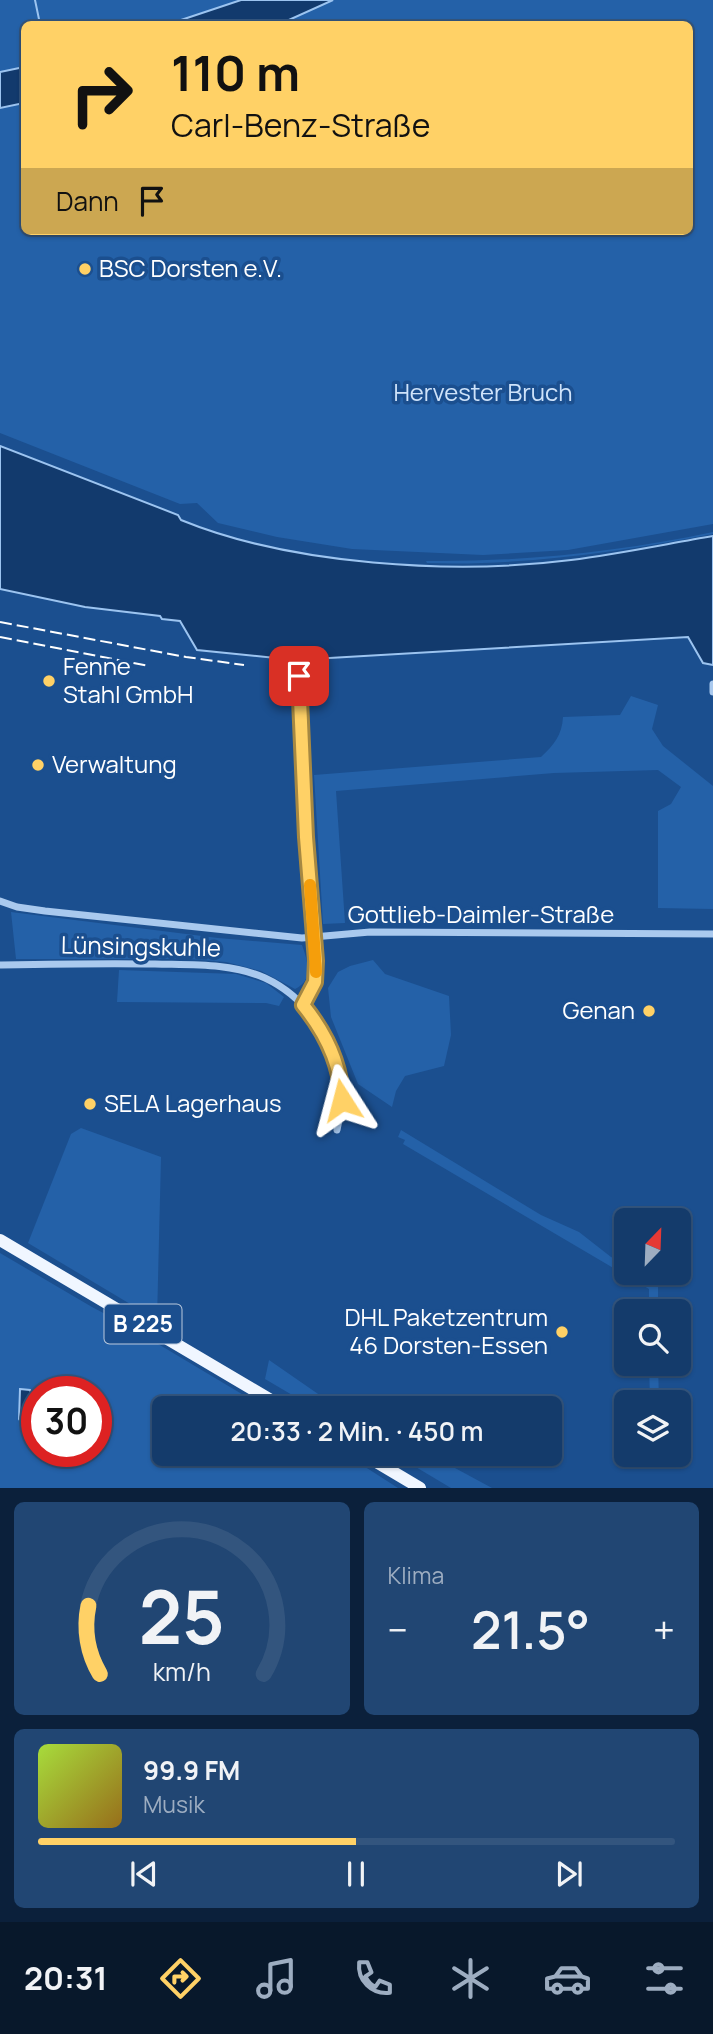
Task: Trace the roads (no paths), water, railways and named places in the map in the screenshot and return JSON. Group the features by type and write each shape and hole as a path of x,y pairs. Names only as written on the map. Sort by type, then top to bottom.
{"main road":[{"name":"B 225","path":"0,1240 264,1396"},
{"path":"383,1466 420,1488"}],"street":[{"path":"299,676 306,837 315,937 315,982 303,1005"},
{"path":"713,684 713,692"},
{"name":"Gottlieb-Daimler-Straße","path":"0,901 17,907 45,911 277,937 370,932 713,934"},
{"name":"Lünsingskuhle","path":"0,965 112,963 229,968 270,981 303,1005 323,1032 337,1067 342,1100 337,1130"}],"waterway":[{"path":"35,0 39,21"}],"railway":[{"path":"0,622 186,657 244,665"},
{"path":"0,637 149,666"}],"place":[{"name":"BSC Dorsten e.V.","path":"85,269"},
{"name":"Fenne Stahl GmbH","path":"49,681"},
{"name":"Verwaltung","path":"38,765"},
{"name":"Genan","path":"649,1011"},
{"name":"SELA Lagerhaus","path":"90,1104"},
{"name":"DHL Paketzentrum 46 Dorsten-Essen","path":"562,1332"}],"park label":[{"name":"Hervester Bruch","path":"483,393"}]}
